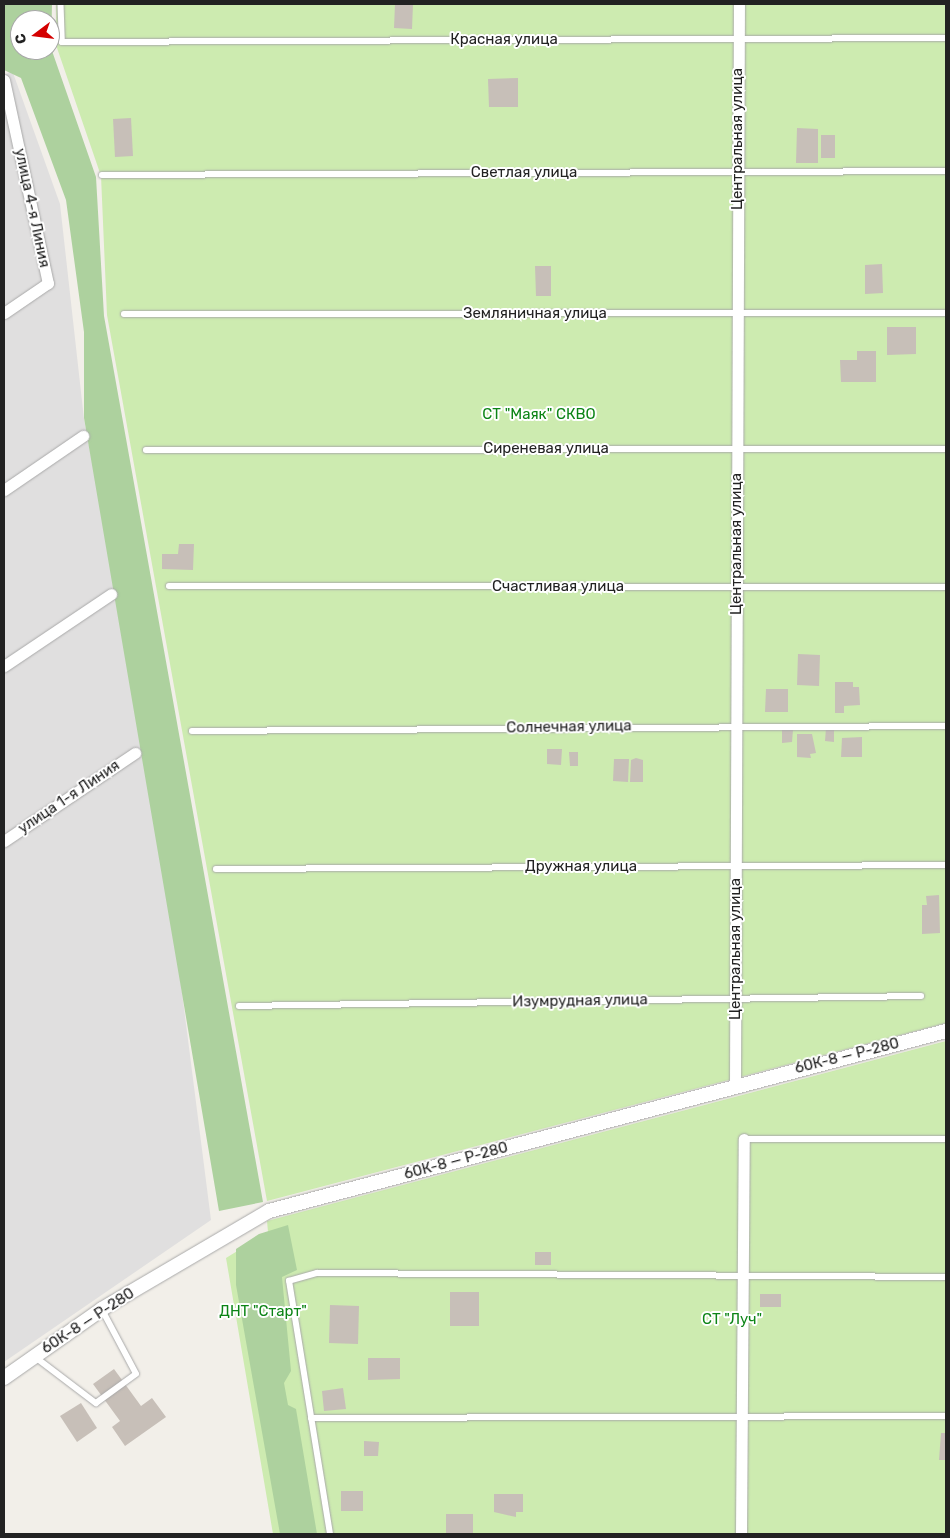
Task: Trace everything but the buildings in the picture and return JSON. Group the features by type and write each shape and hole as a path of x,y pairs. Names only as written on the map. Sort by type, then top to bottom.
{"street":[{"name":"Центральная улица","path":"735,1085 739,4"},
{"name":"улица 4-я Линия","path":"4,80 48,283 4,313"},
{"path":"4,490 83,436"},
{"path":"4,666 110,594"},
{"name":"улица 1-я Линия","path":"4,841 135,753"},
{"name":"60К-8 — Р-280","path":"4,1378 102,1310 269,1211 735,1085 946,1031"},
{"path":"741,1534 744,1139"}],"lane":[{"name":"Красная улица","path":"61,4 62,42 946,38"},
{"name":"Светлая улица","path":"102,175 946,172"},
{"name":"Земляничная улица","path":"124,314 946,313"},
{"name":"Сиреневая улица","path":"146,450 946,449"},
{"name":"Счастливая улица","path":"169,586 946,587"},
{"name":"Солнечная улица","path":"192,731 736,725 946,726"},
{"name":"Дружная улица","path":"216,870 946,865"},
{"name":"Изумрудная улица","path":"239,1006 921,996"},
{"path":"744,1139 946,1139"},
{"path":"330,1534 289,1281 317,1273 946,1277"},
{"path":"34,1356 96,1403 136,1374 102,1310"},
{"path":"311,1418 946,1416"}],"shaded area":[{"path":"12,70 60,204 84,419 160,820 211,1220 4,1362 4,76"}],"green space":[{"path":"4,4 52,4 52,10 10,10 10,60 55,60 96,177 104,316 263,1202 219,1211 84,418 84,332 66,200 21,78 4,70"},
{"name":"СТ \"Маяк\" СКВО","path":"56,4 946,4 946,1023 267,1201 107,315 101,176 60,57 60,10 56,10"},
{"name":"СТ \"Луч\"","path":"946,1041 946,1534 273,1534 226,1258 268,1232 267,1221"},
{"name":"ДНТ \"Старт\"","path":"288,1225 297,1270 282,1277 291,1371 284,1383 288,1405 296,1409 317,1534 280,1534 236,1285 236,1249 259,1234"}]}
